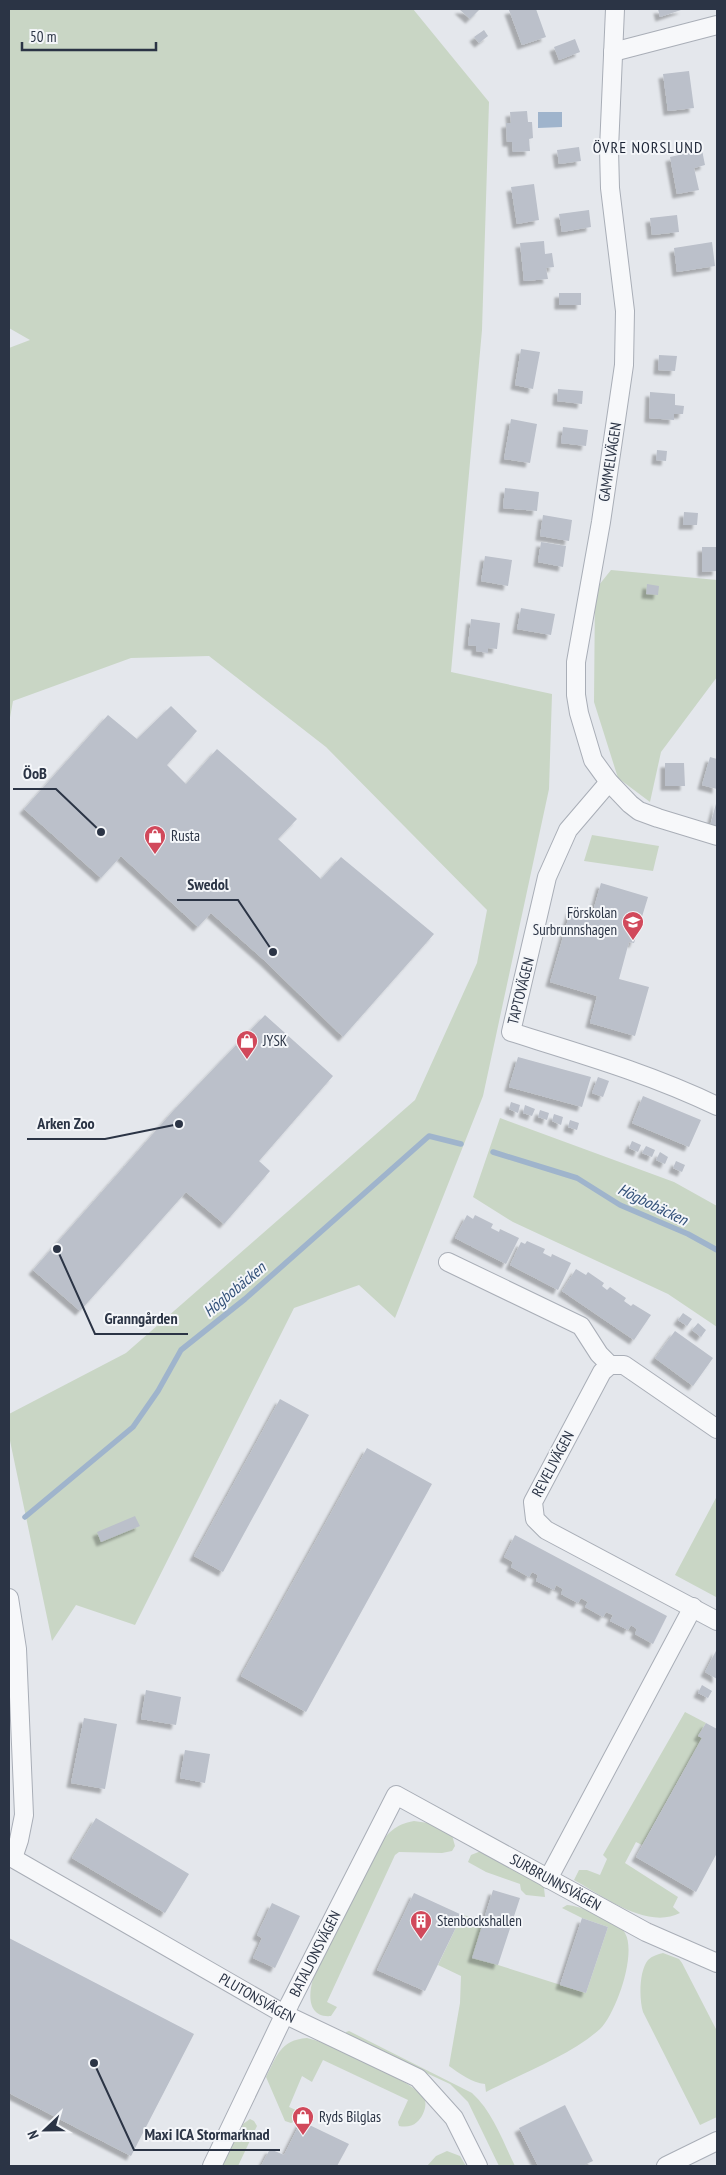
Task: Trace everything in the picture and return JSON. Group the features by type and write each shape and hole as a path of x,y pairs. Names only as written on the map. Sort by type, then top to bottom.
{"street":[{"name":"GAMMELVÄGEN","path":"615,9 609,149 610,188 623,290 624,365 601,522 575,675 579,713 591,755 609,782 630,804 639,811 717,836"},
{"path":"613,52 717,25"},
{"name":"TAPTOVÄGEN","path":"609,782 574,821 565,835 547,877 511,1032 623,1067 672,1085 717,1106"},
{"path":"448,1262 581,1326 599,1354 610,1365 624,1365 717,1429"},
{"name":"REVELJVÄGEN","path":"610,1365 602,1372 533,1502 535,1519 546,1530 717,1621"},
{"path":"9,1598 17,1648 24,1815 19,1840 11,1857"},
{"path":"548,1879 693,1607"},
{"name":"SURBRUNNSVÄGEN","path":"396,1795 646,1932 717,1963"},
{"name":"BATALJONSVÄGEN","path":"212,2166 284,2014 396,1795"},
{"name":"PLUTONSVÄGEN","path":"11,1857 284,2014 418,2078 454,2118 478,2166"},
{"path":"666,2166 717,2140"}],"green space":[{"path":"9,9 413,9 489,102 482,330 451,672 552,694 549,789 483,1096 395,1318 359,1285 294,1308 135,1625 76,1605 52,1641 9,1436 9,1414 126,1353 415,1100 477,963 487,910 326,747 209,656 131,658 13,701 9,723 9,348 30,340 9,328"},
{"path":"611,570 717,580 717,677 661,752 650,802 618,778 594,702 595,590"},
{"path":"592,835 659,846 653,871 584,861"},
{"path":"500,1118 674,1182 717,1206 717,1327 668,1294 513,1222 473,1197"},
{"path":"717,1496 717,1594 716,1597 675,1575"},
{"path":"685,1712 706,1723 698,1736 702,1738 642,1845 636,1842 625,1863 678,1897 673,1907 680,1913 667,1917 654,1917 626,1909 574,1880 579,1870 587,1870 600,1875 607,1859 603,1855"},
{"path":"407,1822 435,1824 452,1835 455,1846 452,1851 442,1853 399,1852 395,1855 327,2002 337,2007 331,2016 323,2016 314,2010 310,1999 313,1979 376,1849 392,1830"},
{"path":"481,1851 539,1882 544,1888 545,1897 526,1895 521,1890 520,1884 486,1872 468,1862 471,1855"},
{"path":"567,1905 598,1915 615,1924 625,1933 628,1942 627,1968 618,1997 606,2021 600,2029 588,2038 545,2064 486,2092 485,2084 461,2075 449,2066 460,2003 461,1976 438,1965 462,1915 484,1919 498,1965 586,1993 608,1927 582,1918 562,1908"},
{"path":"663,1953 679,1959 682,1963 717,2031 717,2117 700,2125 643,2012 640,1993 645,1965 651,1957"},
{"path":"349,2031 472,2093 492,2118 515,2166 499,2166 468,2102 450,2084 347,2036 346,2032"},
{"path":"307,2038 318,2041 392,2075 418,2091 425,2101 421,2117 413,2125 399,2126 398,2122 408,2100 323,2060 312,2082 302,2076 289,2107 303,2113 298,2120 291,2123 285,2121 266,2077 280,2050 291,2042"},
{"path":"250,2119 257,2126 238,2166 222,2166 243,2124"},
{"path":"447,2151 460,2156 466,2166 427,2166 436,2156"}],"water":[{"path":"538,112 562,112 562,127 538,128"}],"building":[{"path":"459,9 480,9 470,19"},
{"path":"536,9 546,37 522,45 509,10"},
{"path":"658,9 684,9 660,17"},
{"path":"484,30 488,36 479,43 474,37"},
{"path":"575,39 580,52 559,60 554,47"},
{"path":"689,71 694,108 668,111 663,74"},
{"path":"527,111 528,122 532,122 533,138 529,139 530,151 513,152 512,142 507,142 506,123 511,123 510,112"},
{"path":"579,147 581,161 559,164 557,150"},
{"path":"702,150 705,165 694,168 699,190 677,194 670,157"},
{"path":"534,184 539,220 517,224 511,187"},
{"path":"589,210 591,227 562,232 559,214"},
{"path":"677,215 679,232 652,235 650,218"},
{"path":"544,241 545,254 552,253 554,267 546,268 548,279 524,281 520,243"},
{"path":"712,242 715,266 677,272 674,248"},
{"path":"559,293 581,293 581,305 559,305"},
{"path":"521,349 540,352 533,389 515,385"},
{"path":"659,355 677,356 675,371 658,370"},
{"path":"558,389 583,391 582,404 557,401"},
{"path":"650,392 675,394 675,405 684,406 683,414 674,414 674,420 649,418"},
{"path":"511,419 537,424 530,463 504,459"},
{"path":"563,427 588,430 586,446 561,443"},
{"path":"657,450 667,451 666,461 656,460"},
{"path":"505,488 539,492 537,511 503,508"},
{"path":"684,512 698,513 697,525 683,525"},
{"path":"543,515 572,520 569,541 540,536"},
{"path":"541,542 566,546 563,567 538,562"},
{"path":"702,547 717,547 717,571 702,572"},
{"path":"485,556 512,560 508,586 481,581"},
{"path":"647,584 659,586 658,595 646,594"},
{"path":"521,608 555,614 551,635 517,629"},
{"path":"471,619 500,623 497,649 488,648 488,653 476,651 476,646 468,645"},
{"path":"171,706 197,731 167,765 186,784 217,749 297,819 278,839 321,879 341,857 434,934 343,1037 264,960 211,913 198,927 121,856 101,878 24,809 108,715 137,739"},
{"path":"710,757 717,759 717,789 702,785"},
{"path":"665,763 684,763 685,786 665,786"},
{"path":"717,800 717,832 709,830"},
{"path":"601,883 648,897 634,943 629,942 619,979 649,987 635,1036 590,1023 597,996 550,982 571,909 592,915"},
{"path":"265,1015 333,1076 259,1161 270,1171 224,1224 186,1192 80,1311 33,1270 174,1110"},
{"path":"518,1057 591,1077 582,1107 509,1087"},
{"path":"598,1077 609,1081 603,1097 592,1093"},
{"path":"643,1096 701,1120 689,1147 632,1123"},
{"path":"511,1102 520,1105 518,1113 509,1109"},
{"path":"525,1105 535,1109 532,1116 523,1113"},
{"path":"540,1110 549,1113 547,1120 538,1117"},
{"path":"554,1114 563,1117 561,1125 552,1121"},
{"path":"570,1120 579,1123 577,1130 568,1127"},
{"path":"632,1141 641,1145 638,1152 629,1148"},
{"path":"646,1146 655,1150 652,1157 642,1153"},
{"path":"660,1152 668,1157 665,1164 656,1160"},
{"path":"676,1161 685,1165 682,1172 673,1168"},
{"path":"467,1215 473,1219 475,1215 493,1224 491,1228 499,1232 500,1229 519,1238 506,1264 455,1238"},
{"path":"527,1241 545,1249 543,1253 551,1257 552,1254 571,1263 558,1290 510,1265 521,1242 525,1244"},
{"path":"576,1269 586,1275 588,1272 604,1283 602,1286 607,1290 610,1287 626,1298 624,1301 631,1306 633,1304 651,1315 634,1340 562,1291"},
{"path":"683,1313 692,1319 687,1326 678,1320"},
{"path":"698,1323 706,1330 701,1337 692,1330"},
{"path":"675,1331 713,1358 693,1386 655,1358"},
{"path":"280,1399 309,1415 223,1572 194,1556"},
{"path":"367,1448 432,1484 306,1712 241,1676"},
{"path":"135,1516 140,1526 101,1542 97,1532"},
{"path":"515,1535 667,1616 653,1644 635,1634 637,1629 631,1625 628,1630 610,1621 613,1615 606,1612 603,1617 585,1607 588,1602 581,1598 578,1603 561,1594 563,1589 556,1585 554,1590 536,1581 538,1575 532,1572 529,1577 511,1567 513,1562 504,1557"},
{"path":"717,1649 717,1679 705,1672"},
{"path":"702,1685 712,1691 708,1698 698,1693"},
{"path":"146,1690 181,1697 176,1725 141,1719"},
{"path":"84,1718 117,1724 105,1789 71,1783"},
{"path":"706,1723 717,1729 717,1853 696,1892 636,1857 702,1738 698,1736"},
{"path":"185,1750 210,1754 205,1783 180,1778"},
{"path":"96,1818 189,1874 165,1913 72,1858"},
{"path":"493,1890 520,1898 498,1965 472,1958"},
{"name":"Stenbockshallen","path":"414,1893 462,1915 425,1991 377,1970"},
{"path":"272,1903 300,1916 275,1968 253,1958 262,1938 257,1935"},
{"path":"582,1918 608,1927 586,1993 560,1985"},
{"path":"9,1938 194,2034 131,2156 9,2093"},
{"path":"565,2105 593,2161 582,2166 538,2166 519,2128"},
{"path":"301,2121 349,2144 337,2166 261,2166 270,2149 284,2155"}],"waterway":[{"name":"Högbobäcken","path":"25,1517 133,1427 158,1391 181,1350 245,1299 429,1136 461,1144"},
{"name":"Högbobäcken","path":"493,1152 577,1178 620,1205 688,1234 717,1250"}],"place":[{"name":"ÖoB","path":"101,832"},
{"name":"Rusta","path":"155,855"},
{"name":"Förskolan Surbrunnshagen","path":"633,941"},
{"name":"Swedol","path":"273,952"},
{"name":"JYSK","path":"247,1060"},
{"name":"Arken Zoo","path":"179,1124"},
{"name":"Granngården","path":"57,1249"},
{"name":"Stenbockshallen","path":"421,1940"},
{"name":"Maxi ICA Stormarknad","path":"94,2063"},
{"name":"Ryds Bilglas","path":"303,2136"}],"district":[{"name":"ÖVRE NORSLUND","path":"648,147"}]}
